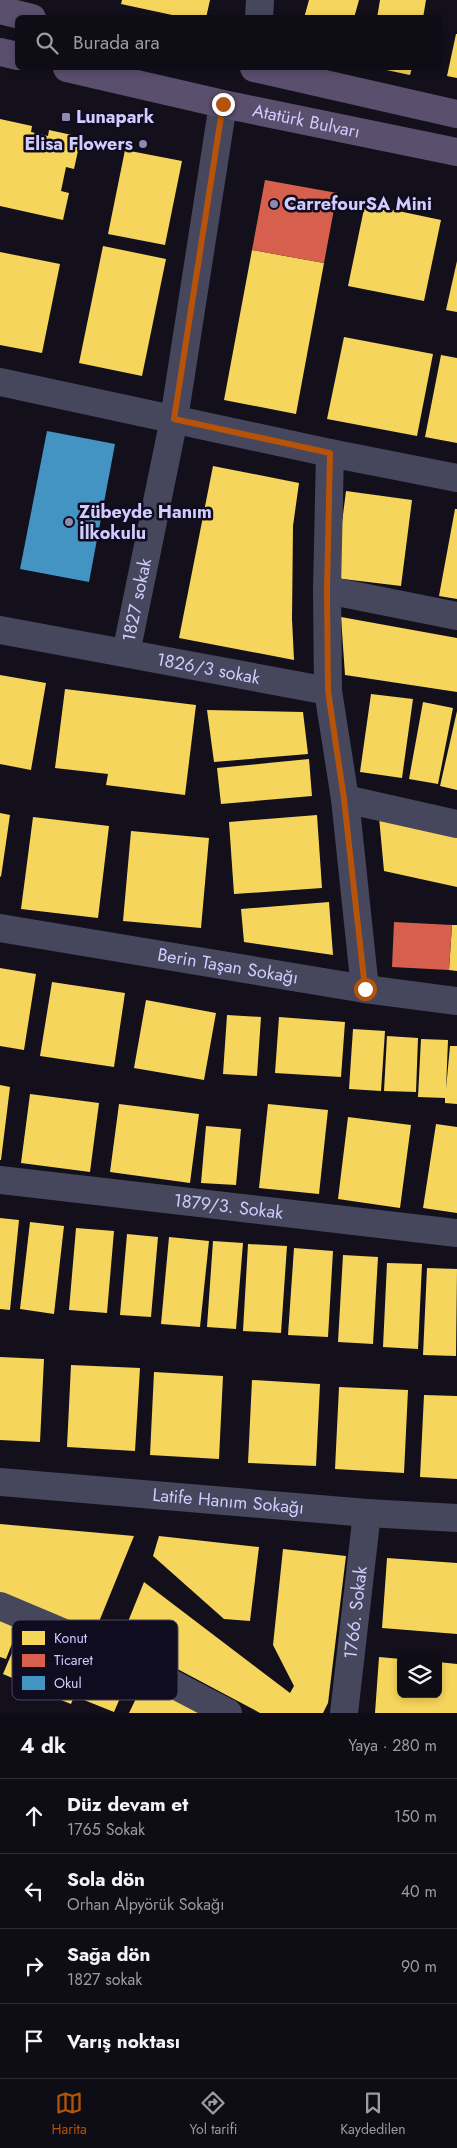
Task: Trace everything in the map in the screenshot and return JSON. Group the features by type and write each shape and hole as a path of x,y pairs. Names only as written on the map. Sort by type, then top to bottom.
{"main road":[{"path":"0,10 20,15"},
{"path":"0,52 15,55"},
{"name":"Atatürk Bulvarı","path":"76,70 223,104 457,152"},
{"path":"263,70 457,114"}],"street":[{"path":"259,15 260,0"},
{"name":"1827 sokak","path":"126,653 174,419 223,104"},
{"path":"0,382 330,453 457,478"},
{"path":"330,453 327,590 328,691 344,799 365,989"},
{"path":"327,590 457,616"},
{"name":"1826/3 sokak","path":"0,630 328,691"},
{"path":"344,799 457,824"},
{"name":"Berin Taşan Sokağı","path":"0,928 365,989 457,1001"},
{"name":"1879/3. Sokak","path":"0,1180 457,1233"},
{"name":"Latife Hanım Sokağı","path":"0,1482 367,1513 457,1518"},
{"name":"1766. Sokak","path":"344,1713 367,1513"},
{"path":"0,1606 33,1620"},
{"path":"178,1687 228,1713"}],"building: Konut":[{"path":"122,0 210,0 207,15 172,15 121,4"},
{"path":"309,0 359,0 355,15 305,15"},
{"path":"380,0 426,0 424,15 378,15"},
{"path":"457,34 457,78 447,76"},
{"path":"386,70 411,70 410,75"},
{"path":"0,119 32,126 31,132 48,136 49,130 81,137 74,169 66,167 61,191 69,193 63,220 0,206"},
{"path":"125,150 182,161 165,245 108,234"},
{"path":"365,204 441,220 424,301 348,286"},
{"path":"103,246 166,259 142,376 79,363"},
{"path":"252,250 324,263 296,414 224,400"},
{"path":"0,252 60,264 42,353 0,345"},
{"path":"457,261 457,312 446,310"},
{"path":"344,337 433,354 417,436 327,419"},
{"path":"441,355 457,358 457,443 425,437"},
{"path":"213,466 299,483 293,526 292,619 294,660 179,638"},
{"path":"346,491 412,500 401,586 335,578"},
{"path":"455,509 457,509 457,599 439,596"},
{"path":"341,617 457,638 457,692 345,675"},
{"path":"0,675 46,683 31,770 0,764"},
{"path":"65,689 196,705 185,795 106,785 108,774 55,768"},
{"path":"371,694 413,699 402,778 360,772"},
{"path":"423,702 453,708 438,784 409,779"},
{"path":"207,710 303,712 308,754 214,762"},
{"path":"457,711 457,790 440,786"},
{"path":"309,759 312,796 221,804 217,768"},
{"path":"0,813 10,815 1,877 0,876"},
{"path":"317,815 322,888 234,894 229,822"},
{"path":"33,817 109,826 98,918 21,909"},
{"path":"379,817 457,834 457,887 384,871"},
{"path":"131,831 209,838 201,928 123,921"},
{"path":"329,902 333,955 244,942 241,909"},
{"path":"452,925 457,925 457,971 449,970"},
{"path":"0,968 36,974 24,1050 0,1046"},
{"path":"52,982 125,993 114,1067 40,1056"},
{"path":"146,1000 216,1013 204,1080 134,1068"},
{"path":"227,1015 261,1017 257,1076 223,1074"},
{"path":"279,1017 345,1022 341,1077 275,1073"},
{"path":"353,1029 385,1031 381,1091 349,1089"},
{"path":"387,1036 418,1038 416,1092 384,1091"},
{"path":"421,1039 448,1040 446,1089 450,1046 457,1046 457,1104 445,1103 445,1098 418,1097"},
{"path":"0,1085 10,1087 1,1160 0,1160"},
{"path":"30,1094 99,1103 90,1172 21,1163"},
{"path":"119,1104 199,1114 190,1183 110,1172"},
{"path":"268,1104 328,1110 319,1194 259,1188"},
{"path":"348,1117 411,1125 400,1208 338,1199"},
{"path":"436,1124 457,1127 457,1213 423,1208"},
{"path":"206,1126 241,1129 236,1185 201,1183"},
{"path":"0,1218 19,1220 10,1310 0,1309"},
{"path":"30,1222 64,1226 54,1314 20,1309"},
{"path":"76,1228 114,1231 107,1313 69,1310"},
{"path":"127,1234 158,1237 151,1317 120,1315"},
{"path":"169,1237 209,1241 200,1327 161,1324"},
{"path":"213,1241 243,1243 236,1329 207,1327"},
{"path":"248,1244 287,1246 281,1333 243,1331"},
{"path":"294,1248 333,1251 328,1337 288,1335"},
{"path":"343,1255 378,1257 373,1344 338,1342"},
{"path":"387,1263 422,1264 418,1349 383,1347"},
{"path":"427,1268 457,1269 456,1356 423,1355"},
{"path":"0,1357 44,1359 40,1442 0,1440"},
{"path":"71,1365 140,1368 135,1451 67,1447"},
{"path":"154,1372 223,1376 219,1459 150,1455"},
{"path":"252,1380 320,1384 316,1466 248,1463"},
{"path":"339,1387 408,1390 404,1473 335,1469"},
{"path":"424,1395 457,1396 457,1479 420,1477"},
{"path":"0,1524 134,1536 100,1620 60,1620 0,1595"},
{"path":"159,1536 259,1547 250,1621 224,1619 153,1556"},
{"path":"283,1549 346,1556 328,1703 323,1713 260,1713 178,1669 178,1620 129,1620 144,1582 290,1693 294,1686 273,1645"},
{"path":"387,1558 457,1563 457,1634 382,1628"},
{"path":"0,1616 12,1620 12,1644 6,1659 0,1657"},
{"path":"12,1653 12,1678 3,1674"},
{"path":"379,1657 397,1659 397,1698 442,1698 442,1662 457,1664 457,1713 375,1713"},
{"path":"178,1699 207,1713 129,1713 135,1700"},
{"path":"61,1700 73,1700 71,1704"},
{"path":"84,1700 119,1700 114,1712"}],"building: Ticaret":[{"path":"265,180 337,193 324,263 252,250"},
{"path":"394,922 452,925 449,970 392,967"}],"building: Okul":[{"name":"Zübeyde Hanım İlkokulu","path":"47,431 115,444 89,582 20,569"}],"place":[{"name":"Lunapark","path":"66,117"},
{"name":"Elisa Flowers","path":"143,144"},
{"name":"CarrefourSA Mini","path":"274,204"},
{"name":"Zübeyde Hanım İlkokulu","path":"69,522"}],"route":[{"path":"223,104 174,419 330,453 327,590 328,691 344,799 365,989"}]}
